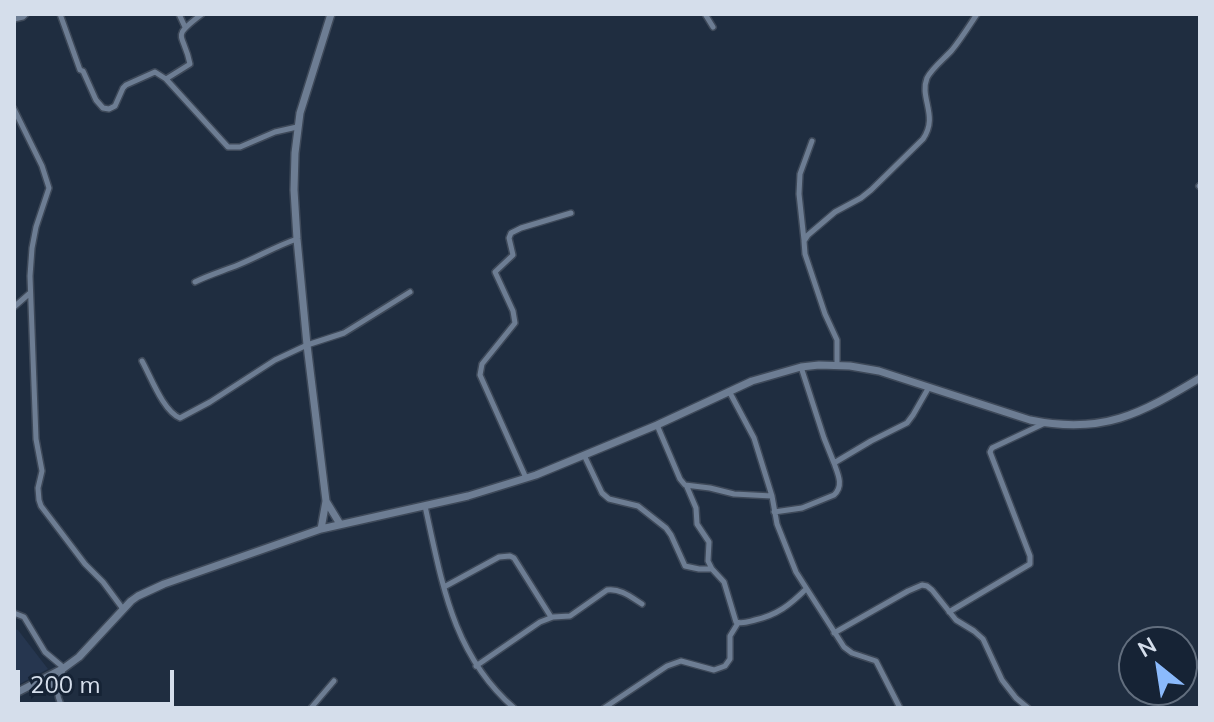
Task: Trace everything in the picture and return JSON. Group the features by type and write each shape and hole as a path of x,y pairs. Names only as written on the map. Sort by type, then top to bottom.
{"street":[{"path":"14,19 26,14"},
{"path":"60,14 80,70 103,108 115,106 123,88 149,73 158,72 228,147 240,147 275,132 297,127"},
{"path":"179,14 185,27"},
{"path":"166,79 190,64 180,36 185,27 202,14"},
{"path":"321,529 326,501 307,345 294,190 297,127 331,14"},
{"path":"705,14 713,27"},
{"path":"804,241 835,212 871,190 923,139 930,123 928,77 953,49 977,14"},
{"path":"14,109 42,166 49,188 38,217 32,248 36,439 42,471 39,500 123,609"},
{"path":"812,141 800,174 805,254 837,340 837,366"},
{"path":"526,478 480,375 482,364 515,323 513,311 495,272 513,255 509,238 511,233 571,213"},
{"path":"195,282 297,239"},
{"path":"14,307 31,292"},
{"path":"142,361 165,404 178,418 210,402 275,360 344,333 410,292"},
{"path":"14,694 79,657 138,596 164,584 321,529 468,496 526,478 657,425 761,378 801,367 837,366 879,371 1045,423 1089,424 1121,419 1155,405 1200,378"},
{"path":"774,512 802,508 834,495 840,484 801,367"},
{"path":"834,463 907,423 929,387"},
{"path":"729,391 750,430 784,545 796,572 844,647 876,661 900,708"},
{"path":"949,612 1030,564 1030,556 990,452 992,448 1045,423"},
{"path":"657,425 696,508 697,524 709,542 707,556 712,569 724,582 733,617 738,623 780,612 806,589"},
{"path":"584,455 605,497 638,506 666,528 685,566 712,569"},
{"path":"687,487 772,496"},
{"path":"326,501 340,524"},
{"path":"425,506 458,632 476,666 514,708"},
{"path":"444,587 499,557 510,556 551,617"},
{"path":"834,633 908,591 927,586 956,620 983,639 1002,680 1028,708"},
{"path":"476,666 525,632 551,617 570,616 609,589 621,591 642,604"},
{"path":"14,613 24,617 45,652 64,668"},
{"path":"604,708 677,661 714,670 725,666 730,659 730,636 738,623"},
{"path":"56,690 64,668"},
{"path":"46,678 56,690 63,708"},
{"path":"311,708 334,681"}],"shaded area":[{"path":"14,629 18,630 48,669 14,687"}]}
